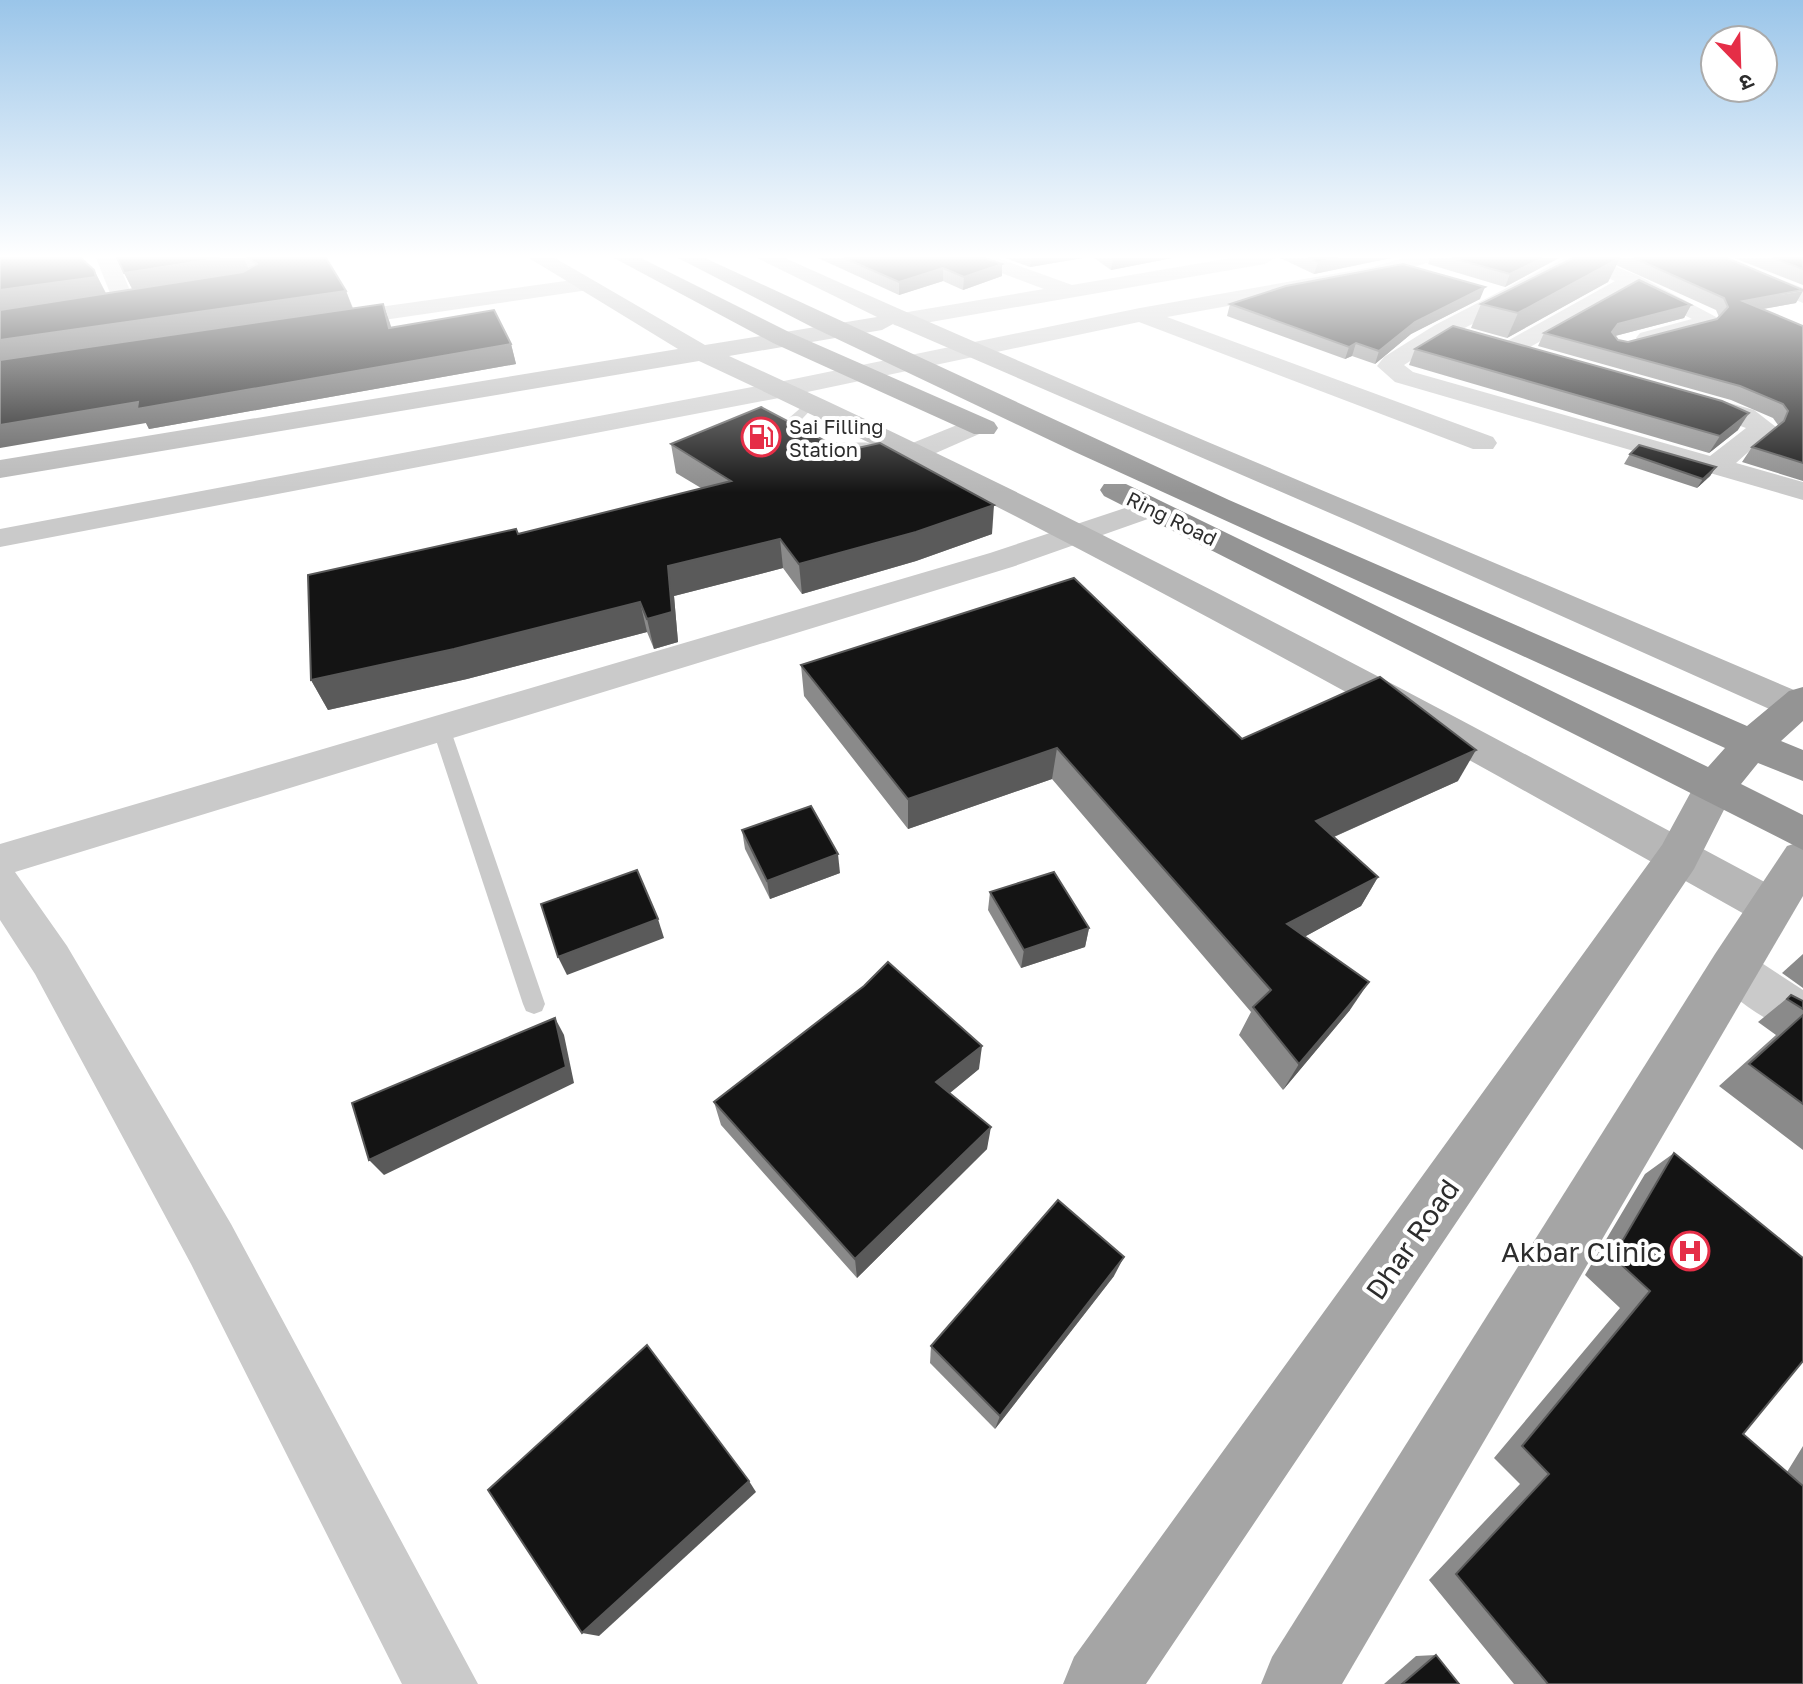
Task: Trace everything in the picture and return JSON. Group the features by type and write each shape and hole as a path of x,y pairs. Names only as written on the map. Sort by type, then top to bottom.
{"highway":[{"name":"Ring Road","path":"779,337 1152,508 1803,834"},
{"name":"Ring Road","path":"851,337 1341,562 1803,767"},
{"path":"1714,788 1752,744 1800,703"}],"main road":[{"name":"Dhar Road","path":"1101,1684 1678,857 1714,788"},
{"path":"1299,1684 1732,968 1803,858"}],"street":[{"path":"674,337 1347,675 1771,907"},
{"path":"0,469 792,337"},
{"path":"939,337 1800,703"},
{"path":"0,538 779,390 1030,337"},
{"path":"1198,337 1483,443"},
{"path":"1433,337 1393,362 1389,366 1391,370 1404,377 1803,491"},
{"path":"1466,337 1540,357"},
{"path":"1510,349 1532,337"},
{"path":"1620,345 1652,337"},
{"path":"1661,392 1745,416 1763,427 1716,465"},
{"path":"900,448 977,425"},
{"path":"0,860 1001,560 1152,508"},
{"path":"0,884 51,960 211,1244 441,1684"},
{"path":"1732,968 1803,1016"}],"lane":[{"path":"441,728 534,1004"}],"building":[{"path":"0,337 24,337 0,340"},
{"path":"160,337 507,337 511,344 137,409 138,402 0,425 0,360"},
{"path":"1320,337 1397,337 1379,351 1356,343 1349,347"},
{"path":"1436,337 1491,337 1722,401 1749,413 1720,436 1415,349"},
{"path":"1557,337 1615,337 1628,342 1649,337 1803,337 1803,463 1752,447 1784,421 1788,411 1783,404 1740,386"},
{"path":"761,407 844,451 880,443 994,505 916,532 799,564 780,539 668,566 672,612 647,619 640,602 454,649 311,680 308,575 516,529 518,534 731,481 671,444"},
{"path":"1639,445 1716,467 1703,479 1630,454"},
{"path":"1074,578 1242,739 1380,677 1476,750 1316,821 1378,877 1287,924 1369,982 1299,1064 1253,1007 1271,990 1057,748 908,799 801,665"},
{"path":"811,806 838,854 767,881 742,830"},
{"path":"637,870 658,919 558,957 541,904"},
{"path":"1054,872 1089,928 1024,950 990,892"},
{"path":"888,962 982,1046 936,1082 991,1127 855,1259 714,1102 864,986"},
{"path":"1791,995 1803,1001 1803,1009 1787,999"},
{"path":"1803,1015 1803,1104 1749,1064"},
{"path":"555,1018 566,1067 369,1160 352,1103"},
{"path":"1674,1153 1803,1258 1803,1361 1743,1434 1803,1486 1803,1684 1548,1684 1456,1574 1549,1474 1522,1446 1650,1291 1613,1257"},
{"path":"1058,1200 1124,1257 1000,1416 931,1346"},
{"path":"647,1345 749,1481 582,1633 488,1490"},
{"path":"1436,1655 1459,1684 1402,1684"}],"place":[{"name":"Sai Filling Station","path":"761,437"},
{"name":"Akbar Clinic","path":"1690,1251"}]}
